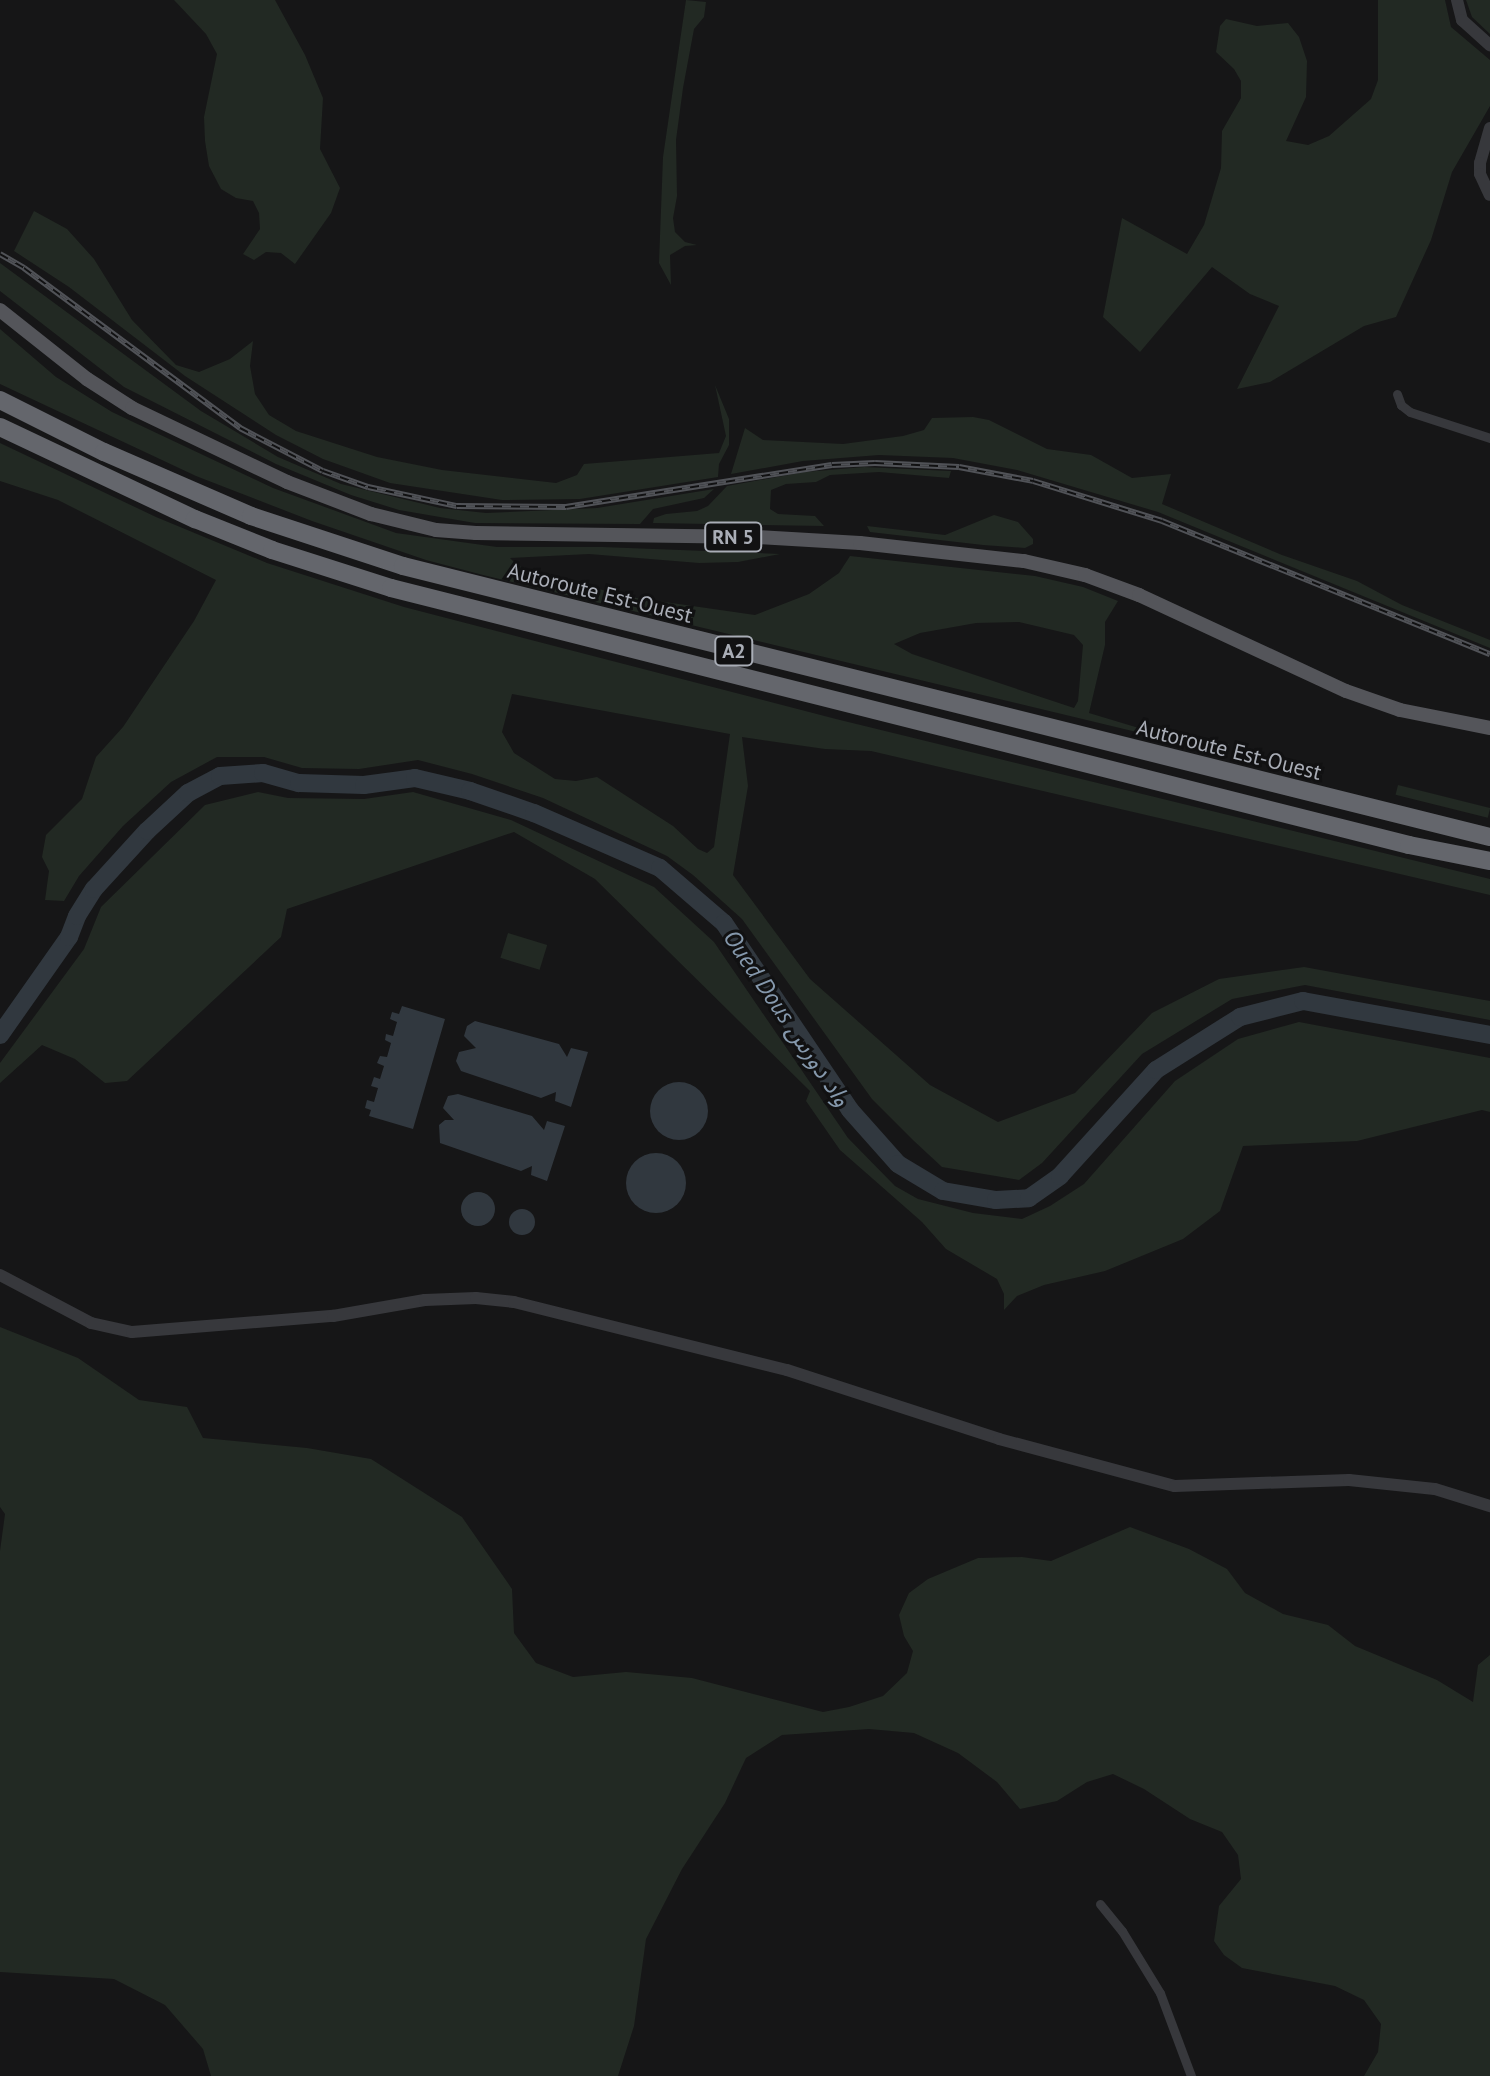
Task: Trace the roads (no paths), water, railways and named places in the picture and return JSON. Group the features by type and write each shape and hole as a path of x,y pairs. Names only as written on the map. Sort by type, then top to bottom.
{"highway":[{"name":"Autoroute Est-Ouest","path":"0,400 104,452 251,516 403,566 1490,837"},
{"name":"A2","path":"0,427 195,519 272,550 391,588 1409,845 1490,861"}],"main road":[{"name":"RN 5","path":"0,310 87,379 132,408 287,482 371,514 436,530 476,533 756,537 860,543 1024,561 1085,575 1139,595 1346,691 1400,710 1490,728"}],"street":[{"path":"1457,0 1462,20 1490,45"},
{"path":"1490,128 1480,163 1480,174 1490,195"},
{"path":"1397,394 1401,405 1410,412 1490,438"},
{"path":"0,1275 91,1323 132,1332 333,1316 425,1300 476,1298 514,1302 787,1370 999,1439 1162,1483 1198,1488 1349,1480 1435,1489 1490,1506"},
{"path":"1100,1904 1122,1931 1160,1993 1191,2076"}],"waterway":[{"name":"Oued Dous واد دورس","path":"0,1035 69,937 77,916 94,889 147,831 188,793 220,776 263,773 299,783 364,785 415,778 470,791 534,813 660,868 724,923 850,1110 898,1164 943,1191 996,1200 1029,1198 1060,1176 1156,1070 1240,1017 1303,1001 1490,1035"}],"railway":[{"path":"0,254 24,268 240,428 323,471 368,487 457,506 566,507 832,465 875,463 959,467 1033,481 1162,521 1490,654"}]}
